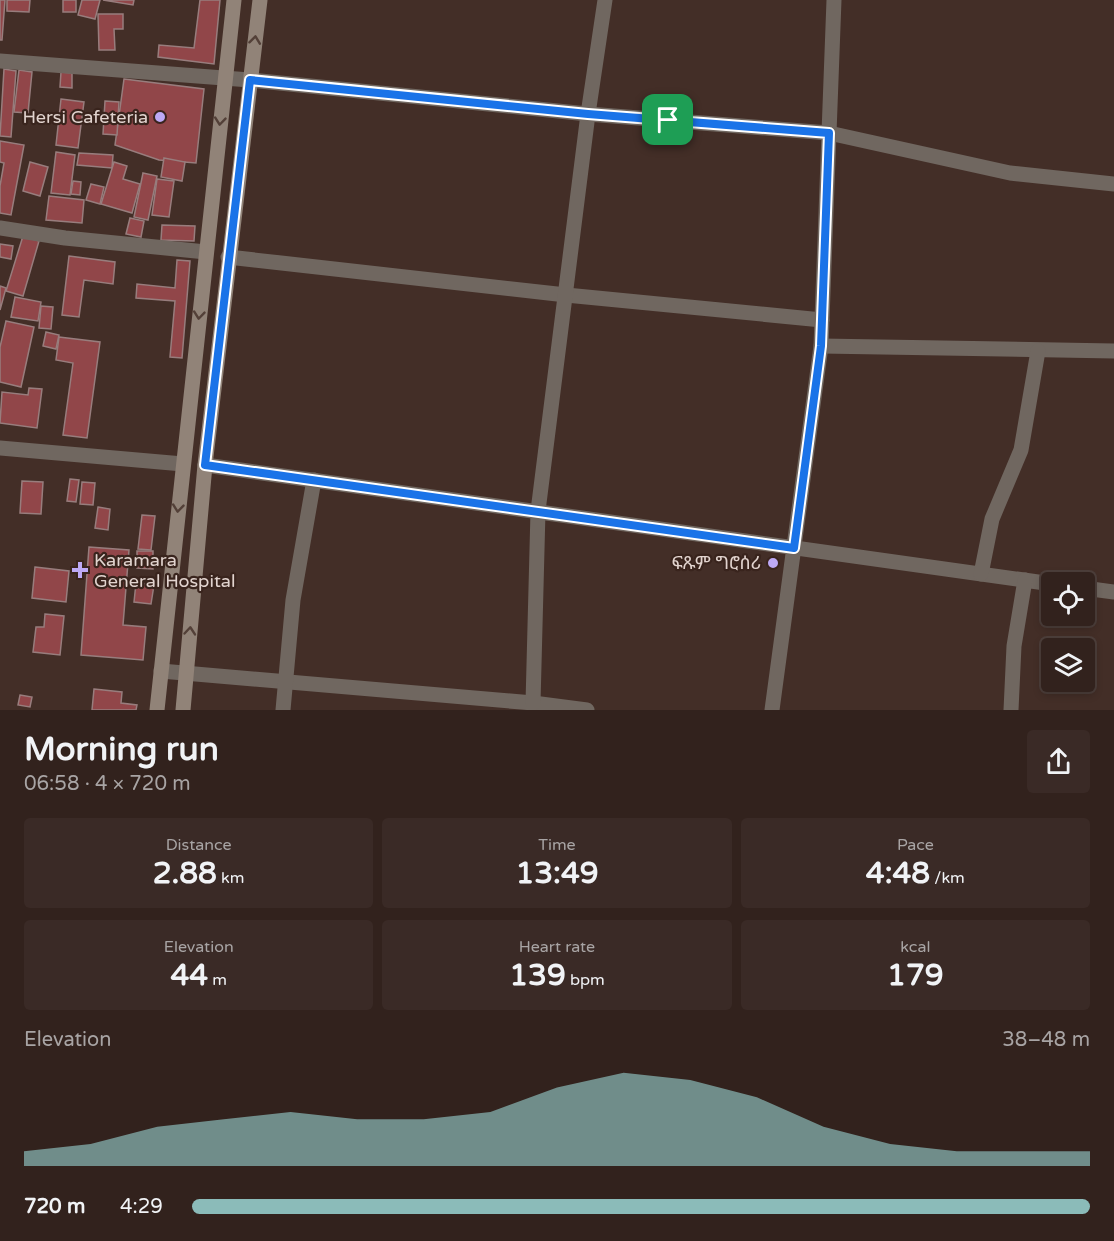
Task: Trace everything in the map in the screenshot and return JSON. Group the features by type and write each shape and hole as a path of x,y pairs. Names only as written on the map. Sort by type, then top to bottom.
{"main road":[{"path":"157,710 234,0"},
{"path":"183,710 205,465 260,0"}],"street":[{"path":"533,703 538,511 588,114 605,0"},
{"path":"772,710 821,346 834,0"},
{"path":"0,61 250,80 588,114 829,133 1010,173 1114,184"},
{"path":"0,228 65,238 206,252"},
{"path":"228,257 566,295 822,320"},
{"path":"821,346 1114,351"},
{"path":"981,574 992,519 1021,450 1038,351"},
{"path":"0,448 183,464"},
{"path":"205,465 1041,582"},
{"path":"283,710 293,600 314,480"},
{"path":"1011,710 1014,646 1025,580"},
{"path":"1095,589 1114,592"},
{"path":"160,670 285,681 433,702 533,703 587,710"}],"building":[{"path":"0,0 5,0 2,40 0,40"},
{"path":"7,0 30,0 29,12 7,11"},
{"path":"63,0 76,0 76,12 63,12"},
{"path":"82,0 100,0 95,19 78,15"},
{"path":"103,0 134,0 133,5"},
{"path":"200,0 220,0 214,64 158,57 159,45 194,48"},
{"path":"98,14 123,14 123,29 114,29 115,50 99,50"},
{"path":"4,69 16,71 11,137 0,136"},
{"path":"19,70 32,72 28,113 14,112"},
{"path":"61,72 72,73 72,88 60,87"},
{"name":"Hersi Cafeteria","path":"124,79 204,89 196,163 159,160 115,145"},
{"path":"61,99 84,102 78,148 56,145"},
{"path":"105,101 119,102 117,135 103,134"},
{"path":"0,141 24,145 11,215 0,213 0,186 4,163 0,162"},
{"path":"56,152 75,155 70,195 51,193"},
{"path":"79,153 113,155 112,168 77,165"},
{"path":"164,158 185,162 182,181 161,177"},
{"path":"30,162 48,167 40,196 23,191"},
{"path":"114,162 127,166 123,179 140,184 132,213 101,204"},
{"path":"143,173 157,176 148,220 134,217"},
{"path":"157,179 174,181 169,217 152,215"},
{"path":"73,181 81,182 80,195 71,194"},
{"path":"91,184 104,187 100,204 86,200"},
{"path":"49,196 84,200 82,223 46,220"},
{"path":"130,218 144,221 141,237 126,234"},
{"path":"162,225 195,226 194,241 161,240"},
{"path":"23,236 39,241 23,296 6,291"},
{"path":"0,244 13,246 11,259 0,257"},
{"path":"69,256 115,262 113,284 84,280 79,317 62,315"},
{"path":"177,260 190,261 182,358 170,357 175,301 136,298 137,284 175,288"},
{"path":"0,286 6,288 0,310"},
{"path":"15,297 41,302 38,321 11,317"},
{"path":"41,306 53,307 51,329 39,328"},
{"path":"6,321 34,327 21,387 0,382 0,347"},
{"path":"46,332 59,335 56,349 43,346"},
{"path":"59,337 100,342 87,438 63,435 73,363 56,360"},
{"path":"29,388 42,389 37,428 0,423 2,392 28,395"},
{"path":"70,479 79,480 76,502 67,501"},
{"path":"22,481 43,482 41,514 20,513"},
{"path":"82,482 95,483 93,505 80,504"},
{"path":"98,507 110,509 108,530 95,528"},
{"path":"142,515 155,516 151,550 138,549"},
{"path":"89,547 129,550 123,625 146,627 143,660 81,655"},
{"path":"137,551 153,551 153,569 137,568"},
{"path":"35,567 69,571 66,602 32,598"},
{"path":"136,583 154,585 151,604 134,602"},
{"path":"45,614 64,616 60,655 33,652 36,627 44,627"},
{"path":"94,689 122,692 121,703 137,705 136,710 92,710"},
{"path":"20,695 32,697 30,707 18,705"}],"place":[{"name":"Hersi Cafeteria","path":"160,117"},
{"name":"ፍጹም ግሮሰሪ","path":"773,563"},
{"name":"Karamara General Hospital","path":"80,570"}],"route":[{"path":"250,80 668,120 829,133 821,346 794,548 205,465 250,80"}]}
